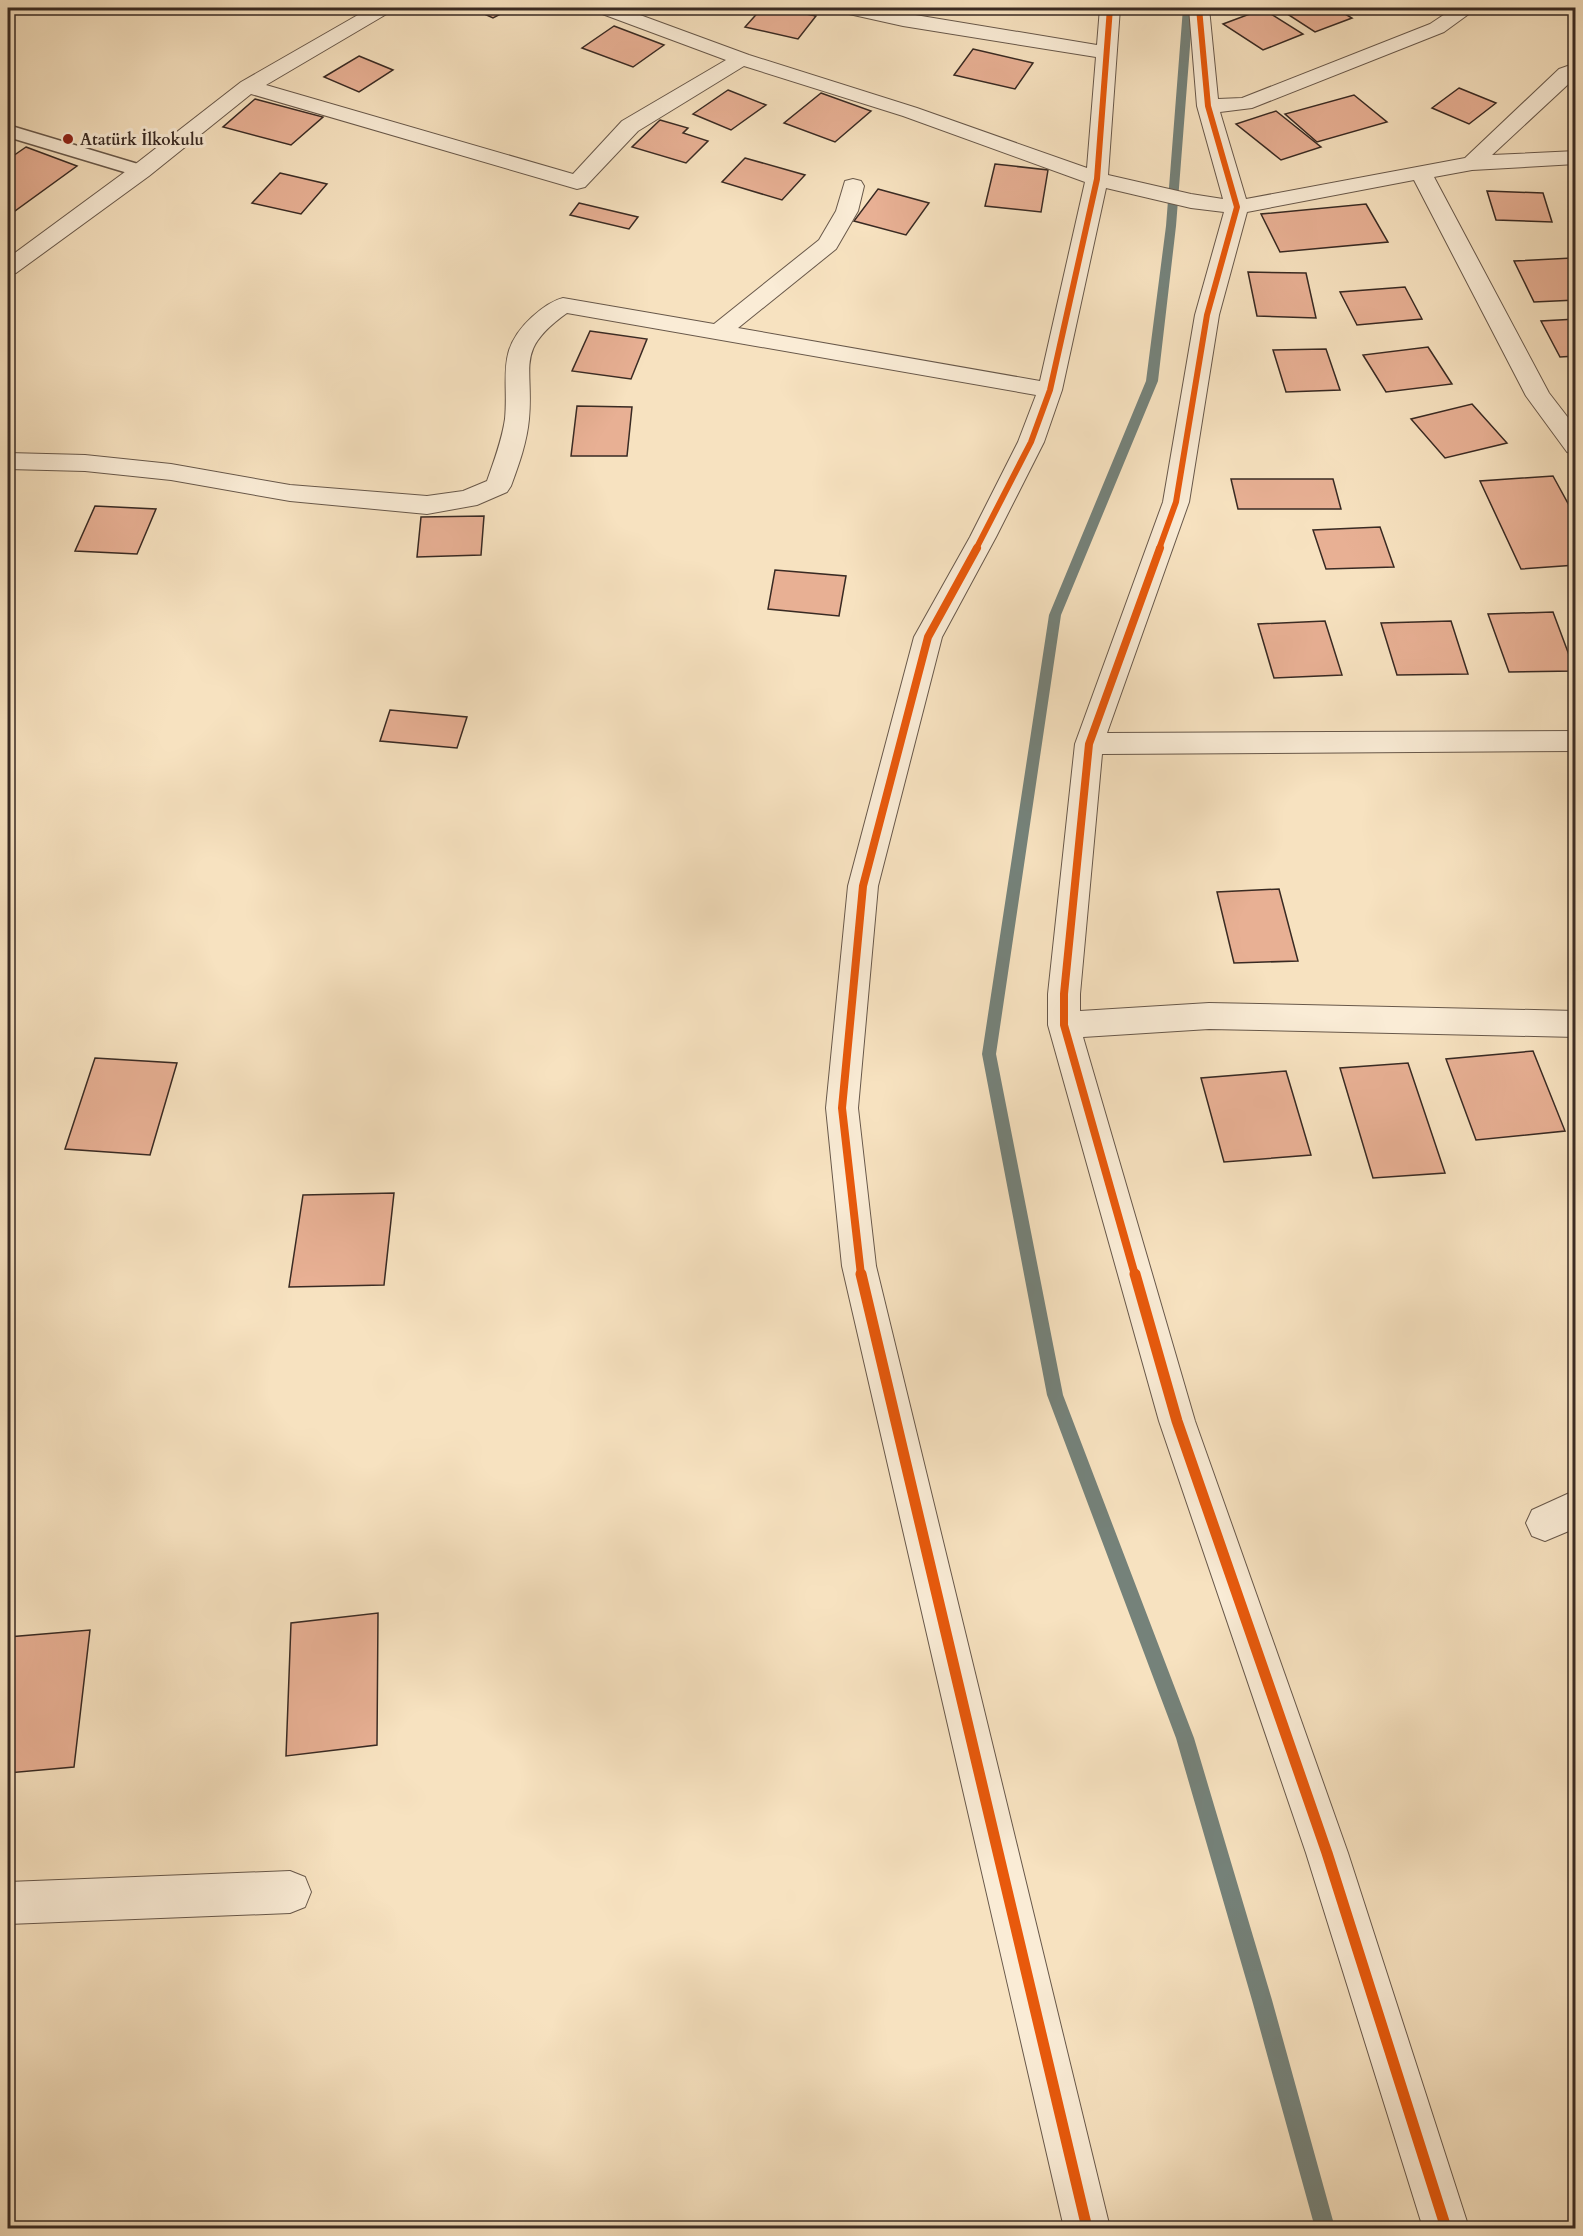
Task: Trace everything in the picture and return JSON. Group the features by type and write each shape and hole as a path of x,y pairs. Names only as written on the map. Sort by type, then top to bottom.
{"street":[{"path":"8,268 141,171 248,86 383,8"},
{"path":"604,8 742,59 910,112 1108,181 1191,201 1237,207 1472,163 1575,157"},
{"path":"847,8 903,20 1105,52"},
{"path":"1087,2229 859,1266 842,1108 863,886 928,638 1031,442 1050,390 1108,181 1105,52 1110,8"},
{"path":"1198,8 1208,106 1237,207 1207,315 1176,502 1089,744 1064,994 1064,1025 1177,1421 1328,1853 1446,2229"},
{"path":"1208,106 1245,104 1437,28 1467,8"},
{"path":"248,86 578,182 630,126 742,59"},
{"path":"1472,163 1566,73 1575,69"},
{"path":"1421,173 1538,396 1575,446"},
{"path":"719,332 828,244 848,211 853,186"},
{"path":"8,460 85,463 160,470 290,493 427,505 468,498 498,486 511,451 517,418 516,380 520,347 539,321 563,305 1050,390"},
{"path":"1089,744 1575,741"},
{"path":"1064,1025 1209,1016 1575,1024"},
{"path":"8,1903 290,1892"}],"lane":[{"path":"8,131 141,171"}],"building":[{"path":"471,8 512,8 493,18"},
{"path":"762,8 777,8 816,16 798,39 745,27"},
{"path":"1278,8 1335,8 1352,18 1315,32"},
{"path":"1263,9 1303,34 1263,50 1223,24"},
{"path":"614,26 664,45 633,67 582,48"},
{"path":"973,49 1033,63 1015,89 954,75"},
{"path":"359,56 393,70 359,92 324,77"},
{"path":"1459,88 1496,103 1469,124 1432,108"},
{"path":"728,90 766,105 731,130 693,114"},
{"path":"821,93 871,111 835,142 784,123"},
{"path":"1354,95 1387,122 1317,142 1285,114"},
{"path":"255,99 323,117 291,145 223,127"},
{"path":"1276,111 1321,147 1281,160 1236,124"},
{"path":"660,120 688,128 683,133 708,141 686,163 632,147"},
{"path":"26,147 77,166 8,216 8,154 13,156"},
{"path":"745,158 805,175 782,200 722,182"},
{"path":"995,164 1048,170 1041,212 985,206"},
{"path":"280,173 327,184 301,214 252,203"},
{"path":"878,189 929,203 906,235 854,221"},
{"path":"1487,191 1543,193 1552,222 1496,220"},
{"path":"579,203 638,217 629,229 570,215"},
{"path":"1366,204 1388,242 1280,252 1261,214"},
{"path":"1572,258 1576,265 1576,300 1534,302 1514,261"},
{"path":"1248,272 1306,273 1316,318 1257,316"},
{"path":"1405,287 1422,319 1357,325 1340,292"},
{"path":"1576,319 1576,356 1560,357 1541,321"},
{"path":"590,331 647,339 631,379 572,371"},
{"path":"1428,347 1452,384 1386,392 1363,355"},
{"path":"1326,349 1340,390 1286,392 1273,350"},
{"path":"1472,404 1507,443 1445,458 1411,419"},
{"path":"577,406 632,407 627,456 571,456"},
{"path":"1553,476 1576,518 1576,565 1521,569 1480,481"},
{"path":"1231,479 1333,479 1341,509 1238,509"},
{"path":"95,506 156,509 137,554 75,551"},
{"path":"484,516 481,555 417,557 421,517"},
{"path":"1380,527 1394,567 1326,569 1313,530"},
{"path":"775,570 846,576 839,616 768,609"},
{"path":"1553,612 1575,671 1509,672 1488,614"},
{"path":"1325,621 1342,675 1274,678 1258,624"},
{"path":"1451,621 1468,674 1397,675 1381,623"},
{"path":"390,710 467,717 457,748 380,741"},
{"path":"1279,889 1298,961 1234,963 1217,892"},
{"path":"1533,1051 1565,1131 1476,1140 1446,1059"},
{"path":"95,1058 177,1063 150,1155 65,1149"},
{"path":"1408,1063 1445,1173 1373,1178 1340,1068"},
{"path":"1286,1071 1311,1155 1224,1162 1201,1078"},
{"path":"394,1193 384,1285 289,1287 303,1195"},
{"path":"378,1613 377,1745 286,1756 291,1623"},
{"path":"90,1630 74,1767 8,1773 8,1637"}],"waterway":[{"path":"1188,8 1171,226 1152,381 1055,615 989,1054 1055,1395 1185,1738 1262,2000 1325,2228"}],"cycle path":[{"path":"1087,2228 859,1266 842,1108 863,886 928,637 983,537 1031,442 1050,390 1097,179 1110,8"},
{"path":"1199,8 1208,106 1237,207 1207,315 1176,502 1089,744 1064,994 1064,1025 1177,1421 1327,1853 1446,2228"}],"place":[{"name":"Atatürk İlkokulu","path":"68,139"}]}
